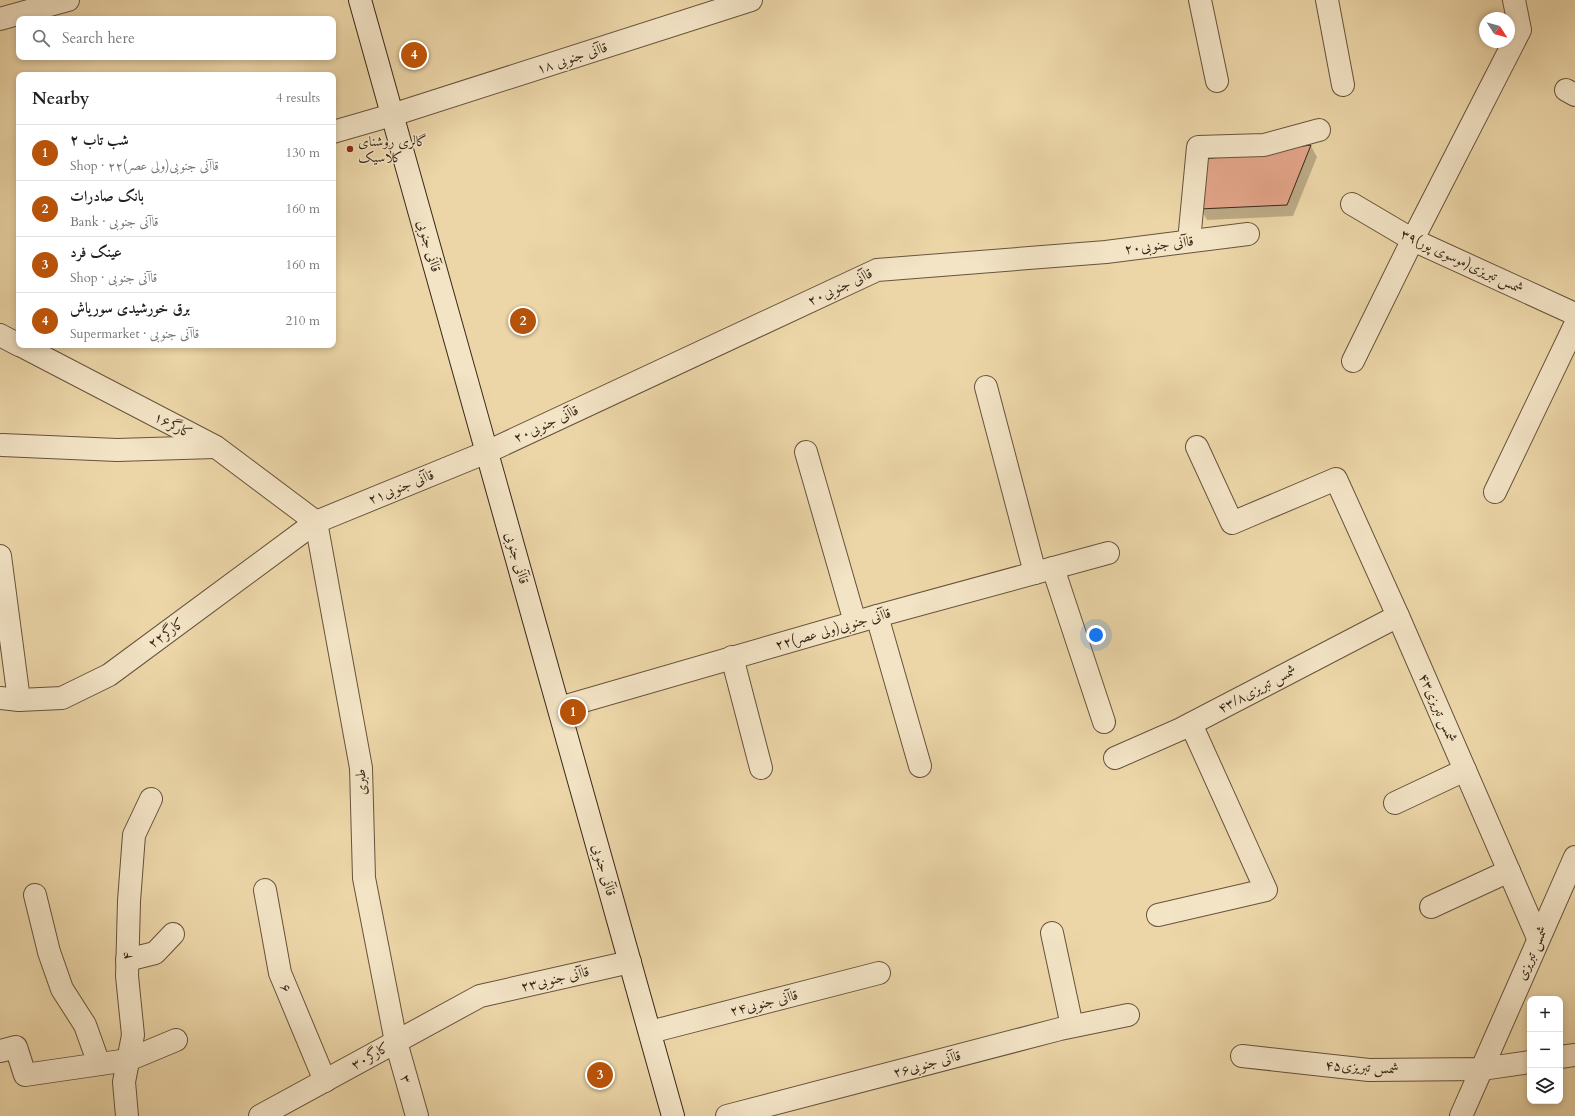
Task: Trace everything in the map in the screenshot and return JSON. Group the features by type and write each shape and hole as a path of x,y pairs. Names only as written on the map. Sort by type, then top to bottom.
{"street":[{"path":"0,19 68,0"},
{"name":"قاآنی جنوبی","path":"360,0 673,1116"},
{"name":"قاآنی جنوبی ۱۸","path":"336,131 392,115 751,0"},
{"path":"1200,0 1217,81"},
{"path":"1327,0 1343,85"},
{"path":"1353,361 1413,239 1520,30 1514,0"},
{"path":"1189,242 1198,148 1264,145 1319,130"},
{"name":"شمس تبریزی(موسوی پور)۳۹","path":"1352,204 1413,239 1575,314"},
{"name":"۲۰قاآنی جنوبی","path":"487,452 877,270 1106,252 1248,234"},
{"path":"1495,492 1575,325"},
{"name":"کارگر۱۶","path":"0,335 16,343"},
{"name":"کارگر۱۶","path":"25,348 216,447 316,522"},
{"path":"986,387 1044,570 1104,722"},
{"path":"2,445 117,450 216,447"},
{"name":"شمس تبریزی۴۳","path":"1197,447 1232,524 1336,479 1398,616 1538,938"},
{"name":"قاآنی جنوبی۲۱","path":"316,522 487,452"},
{"path":"806,452 855,622"},
{"name":"۲۲کارگر","path":"10,699 62,698 109,675 316,522"},
{"name":"طبری","path":"316,522 361,768 364,878 396,1042"},
{"name":"۲۲قاآنی جنوبی(ولی عصر)","path":"559,708 855,622 1108,553"},
{"path":"0,556 10,699"},
{"path":"877,616 920,766"},
{"name":"شمس تبریزی۴۳/۸","path":"1115,758 1191,724 1398,616"},
{"path":"732,657 761,768"},
{"path":"1158,915 1266,890 1191,724"},
{"path":"1395,803 1465,770"},
{"name":"۴","path":"127,1116 124,1082 133,1035 127,976 129,901 134,835 151,799"},
{"name":"شمس تبریزی","path":"1461,1116 1538,938 1575,857"},
{"path":"1431,907 1509,871"},
{"name":"۶","path":"265,890 280,973 325,1080"},
{"path":"35,895 49,952 62,989 85,1025 100,1064"},
{"path":"1052,933 1072,1026"},
{"path":"127,960 155,953 173,934"},
{"name":"قاآنی جنوبی۲۳","path":"480,996 630,962"},
{"name":"۲۴قاآنی جنوبی","path":"650,1032 879,973"},
{"name":"کارگر۳۰","path":"260,1116 480,996"},
{"name":"۲۶قاآنی جنوبی","path":"727,1116 1072,1026 1128,1015"},
{"path":"0,1051 16,1047 25,1075 128,1060 176,1040"},
{"name":"۳","path":"396,1042 417,1116"},
{"path":"1563,1057 1575,1055"},
{"name":"شمس تبریزی۴۵","path":"1242,1056 1369,1070 1482,1068 1527,1062"}],"building":[{"path":"1311,145 1287,205 1199,209 1205,159"}],"place":[{"name":"برق خورشیدی سوریاش","path":"414,55"},
{"name":"گالری روشنای کلاسیک","path":"350,149"},
{"name":"بانک صادرات","path":"523,321"},
{"name":"شب تاب ۲","path":"573,712"},
{"name":"عینک فرد","path":"600,1075"}]}
